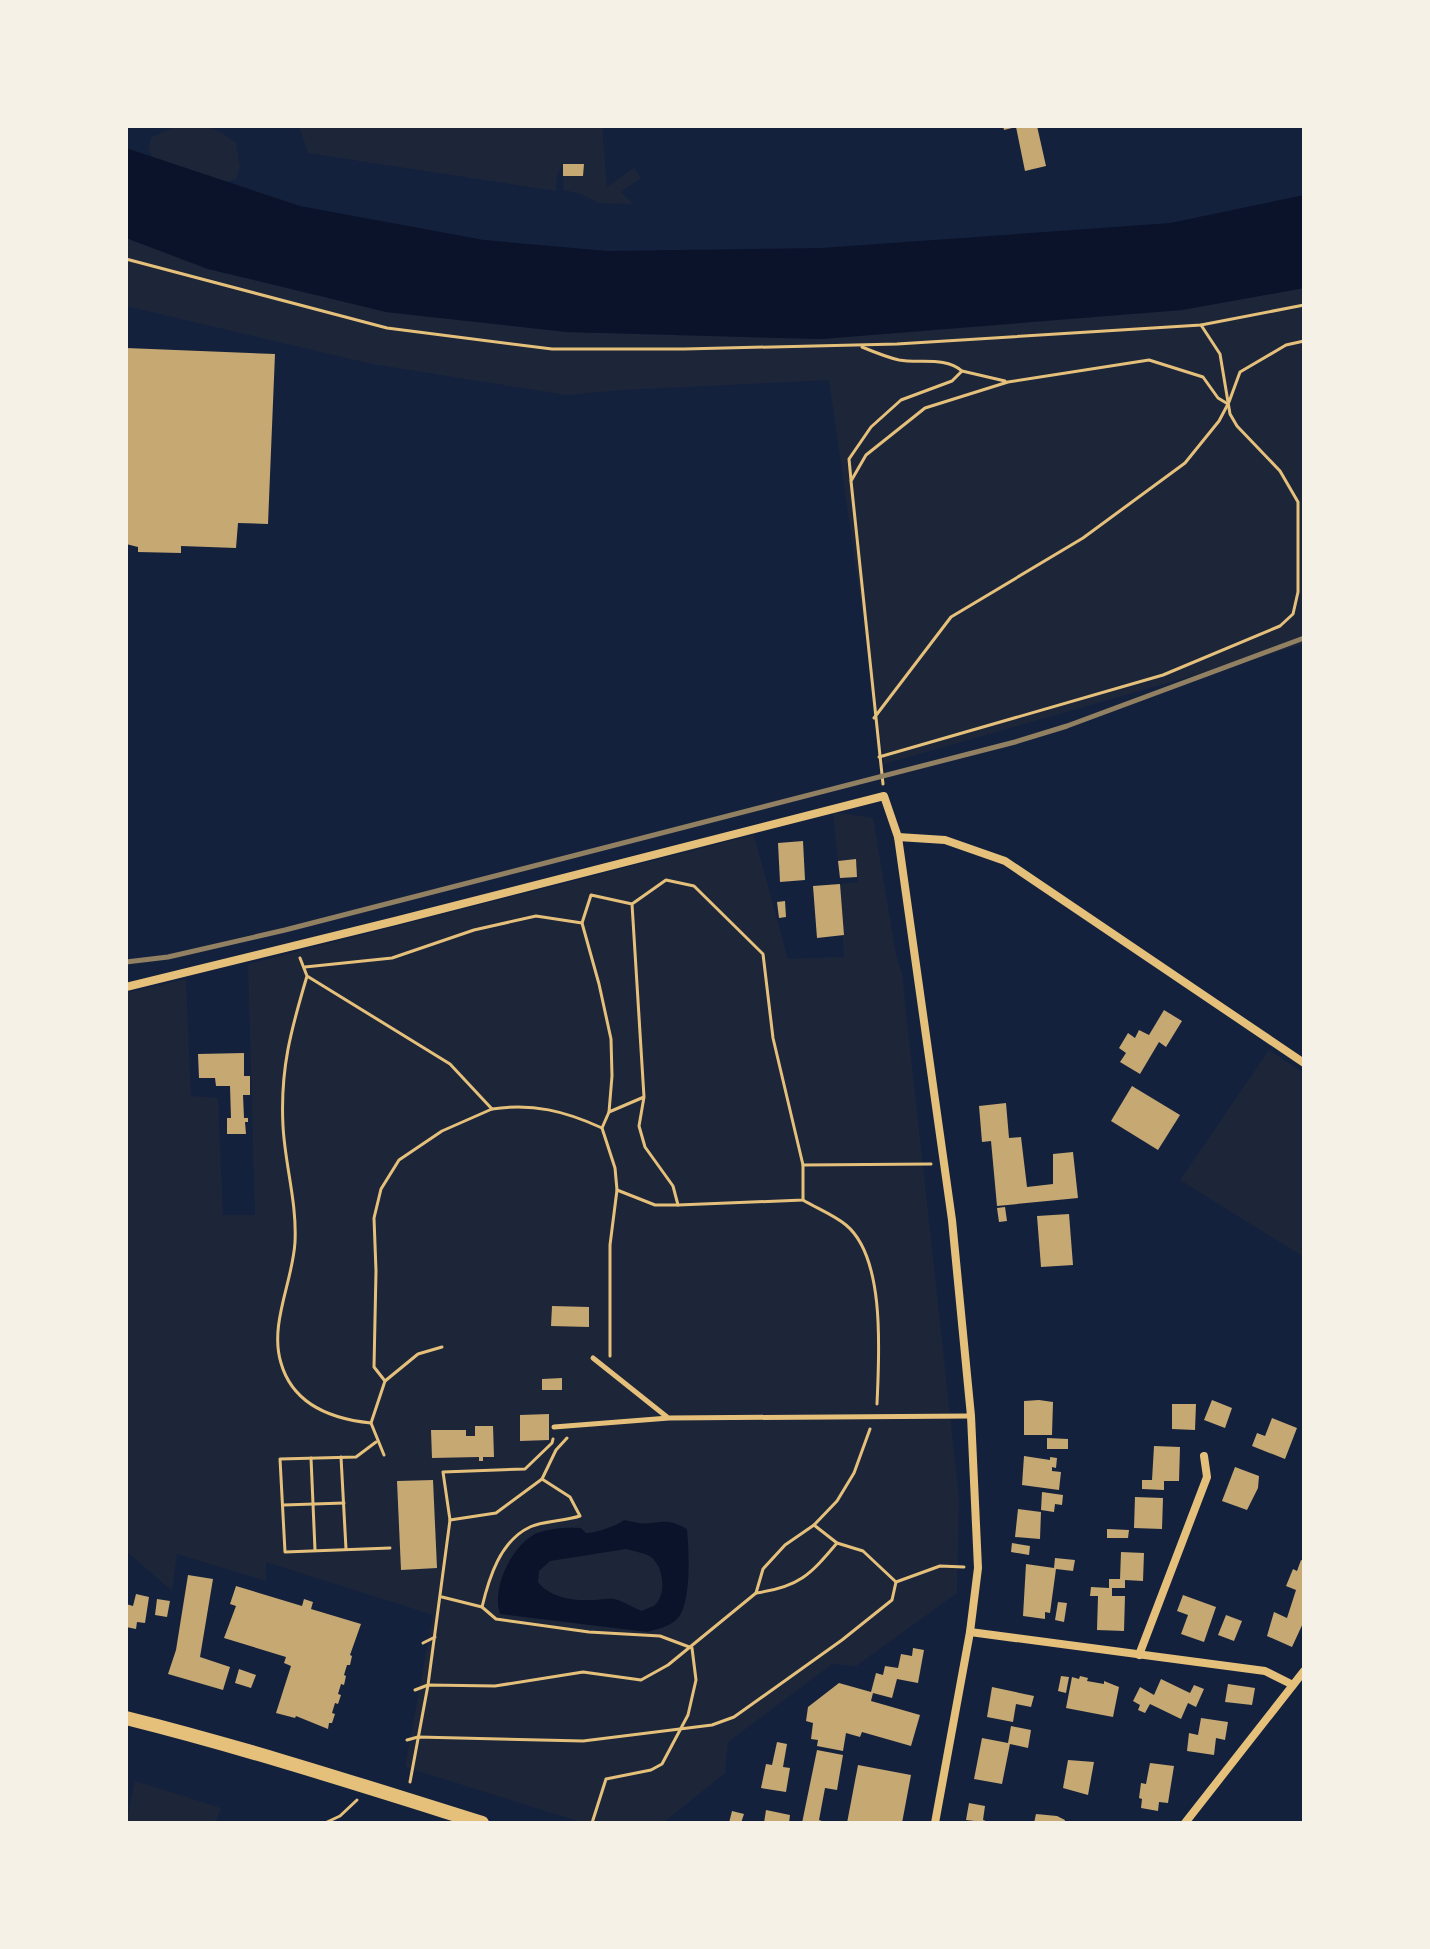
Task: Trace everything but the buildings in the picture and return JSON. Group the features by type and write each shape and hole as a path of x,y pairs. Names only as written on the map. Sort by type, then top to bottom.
{"main road":[{"path":"126,1718 192,1734 482,1823"}],"street":[{"path":"126,987 884,796 898,837 944,1164 971,1416 978,1568 970,1632 935,1823"},
{"path":"898,837 945,840 1005,861 1304,1063"},
{"path":"1139,1655 1207,1477 1204,1456"},
{"path":"970,1632 1265,1671 1293,1685"},
{"path":"1185,1823 1304,1671"}],"lane":[{"path":"593,1358 669,1418"},
{"path":"554,1427 669,1418 971,1416"}],"path":[{"path":"126,259 387,328 552,349 859,345 1201,325 1304,305"},
{"path":"879,757 1163,675 1280,626 1293,614 1301,592 1298,502 1280,471 1237,426 1228,404 1220,354 1201,325"},
{"path":"874,718 951,617 1083,538 1185,463 1219,421 1240,372 1286,345 1304,341"},
{"path":"859,345 902,361 932,361 1008,382"},
{"path":"851,481 866,455 925,408 1008,382 1149,360 1203,377 1218,398 1228,404"},
{"path":"884,796 849,459 871,427 901,400 952,381 962,371"},
{"path":"610,1372 610,1245 617,1190 615,1168 602,1128 609,1112 611,1039 582,923 591,895 632,904 666,880 694,886 763,954 773,1038 803,1165 803,1200"},
{"path":"632,904 644,1097 639,1126 645,1147 673,1186 678,1205"},
{"path":"304,967 392,958 474,930 536,916 582,923"},
{"path":"294,946 307,976 287,1045 283,1083 283,1128 294,1195 295,1244 278,1329 280,1361 298,1396 315,1408 349,1421 371,1423"},
{"path":"307,976 450,1064 492,1109"},
{"path":"609,1112 644,1097"},
{"path":"385,1381 374,1367 374,1218 381,1189 399,1160 442,1131 492,1109 517,1106 545,1108 573,1115 602,1128"},
{"path":"803,1165 944,1164"},
{"path":"617,1190 655,1205 803,1200 846,1225 862,1244 873,1279 880,1349 877,1417 854,1473 837,1501 814,1525 785,1545 763,1569 756,1593"},
{"path":"384,1455 376,1442 371,1423 385,1381 418,1354 442,1347"},
{"path":"406,1800 442,1597 450,1520 443,1472 525,1469 552,1443 554,1427"},
{"path":"450,1520 496,1513 542,1479 556,1450 577,1427"},
{"path":"376,1442 356,1457 280,1459 285,1552 390,1548"},
{"path":"341,1457 346,1549"},
{"path":"311,1458 315,1550"},
{"path":"482,1607 496,1563 511,1541 531,1526 580,1516 570,1497 542,1479"},
{"path":"282,1505 344,1503"},
{"path":"814,1525 837,1543 863,1551 896,1582"},
{"path":"415,1690 428,1685 495,1686 550,1680 583,1672 641,1680 692,1648 756,1593 784,1589 813,1571 837,1543"},
{"path":"896,1582 940,1566 978,1568"},
{"path":"407,1740 418,1737 583,1741 712,1725 734,1717 842,1640 892,1600 896,1582"},
{"path":"442,1597 482,1607 496,1619 589,1632 660,1636 692,1648"},
{"path":"423,1643 435,1637"},
{"path":"592,1823 606,1779 651,1770 662,1764 688,1715 696,1680 692,1648"},
{"path":"325,1823 340,1816 371,1787"}],"shaded area":[{"path":"176,126 208,128 236,143 240,168 236,179 217,185 155,165 148,147 152,137"},
{"path":"299,126 602,126 607,187 634,168 641,178 621,192 633,204 599,203 563,190 564,162 557,175 556,191 308,153"},
{"path":"126,148 300,206 484,240 608,251 821,248 1170,223 1304,195 1304,288 1182,310 821,339 566,332 386,312 208,269 126,238"},
{"path":"126,238 208,269 386,312 567,332 821,339 1182,310 1304,288 1304,644 884,764 829,380 567,395 372,364 126,306"},
{"path":"833,812 873,818 896,955 902,974 959,1497 957,1593 856,1666 832,1664 728,1742 725,1773 663,1823 584,1823 405,1767 433,1615 266,1562 266,1581 177,1554 172,1591 126,1551 126,993 186,979 191,1096 218,1098 223,1215 255,1215 248,964 754,835 788,959 844,957 840,884 858,882 856,859 838,861"},
{"path":"1269,1050 1304,1073 1304,1257 1180,1180"},
{"path":"624,1520 644,1524 669,1522 687,1529 687,1589 682,1612 674,1622 647,1632 500,1614 498,1592 501,1580 512,1557 528,1539 537,1533 559,1528 581,1528 586,1533 594,1532","holes":["626,1549 651,1557 661,1574 662,1588 658,1601 642,1611 615,1599 569,1599 548,1591 538,1582 539,1571 550,1561"]},
{"path":"135,1781 221,1808 215,1823 126,1823"}],"railway":[{"path":"126,962 168,957 285,930 1015,742 1067,726 1304,638"}]}
